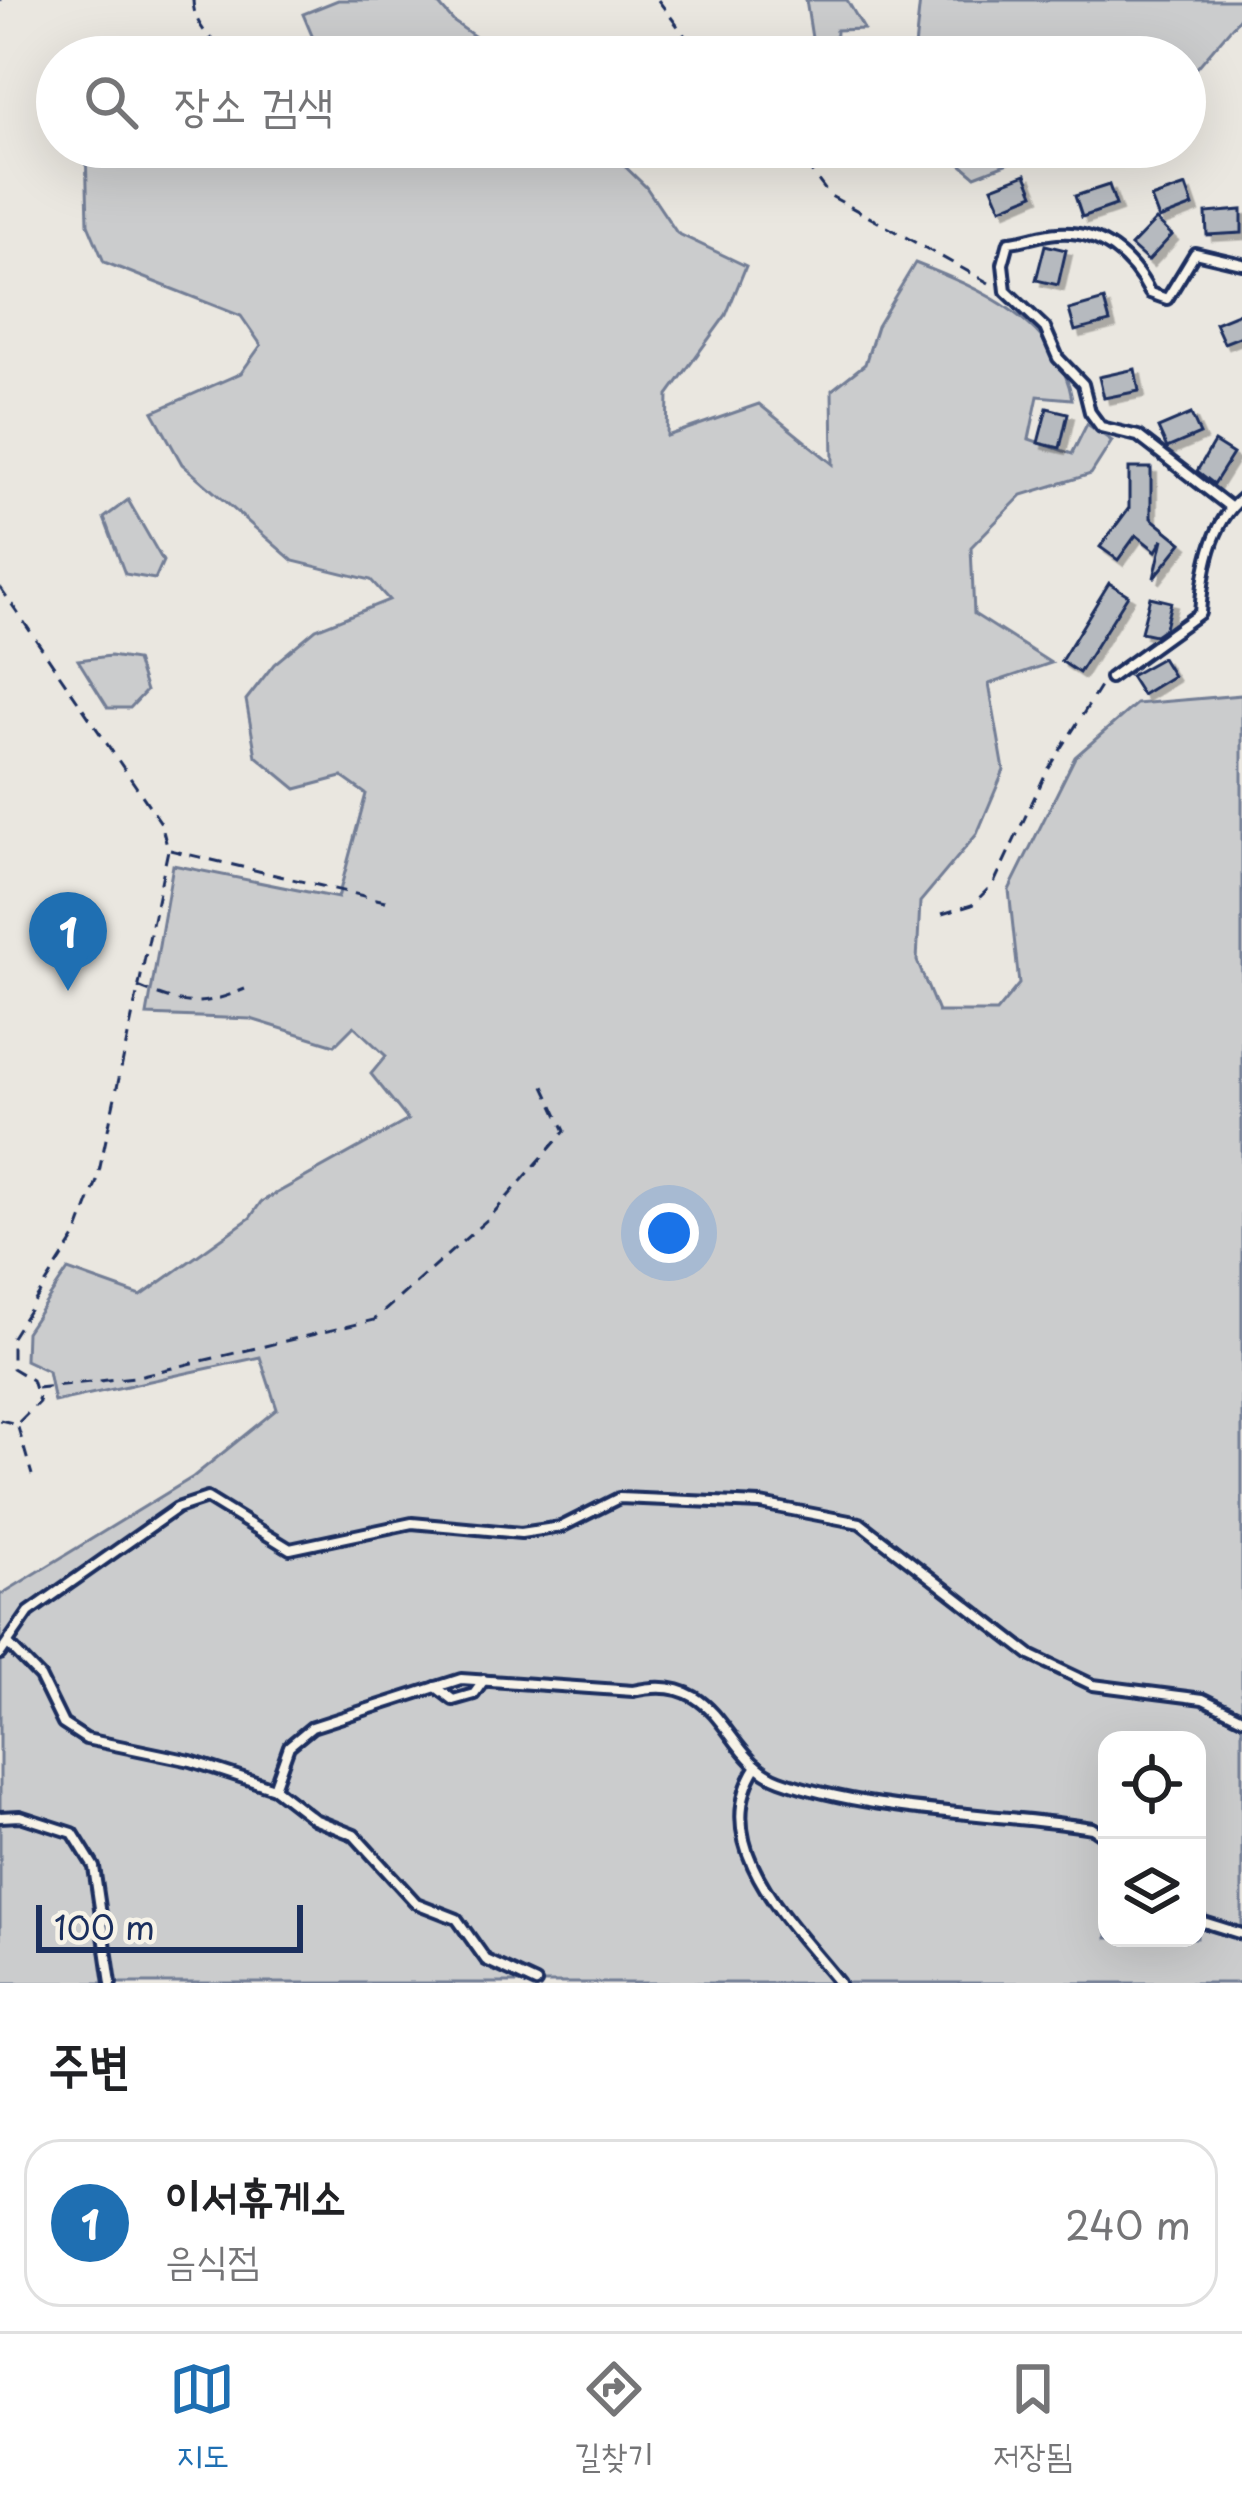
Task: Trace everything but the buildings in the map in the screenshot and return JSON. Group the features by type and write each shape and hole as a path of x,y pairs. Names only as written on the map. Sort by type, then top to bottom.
{"lane":[{"path":"1230,507 1138,436 1101,427 1090,412 1083,384 1058,358 1045,328 1007,292 1003,264 1009,242 1058,232 1114,248 1135,263 1150,293 1167,299 1195,253 1242,264"},
{"path":"1110,678 1200,613 1206,566 1230,507 1242,498"},
{"path":"0,1654 10,1646 29,1612 177,1508 207,1498 290,1549 412,1523 521,1533 561,1527 619,1498 700,1500 860,1523 1032,1656 1093,1685 1203,1699 1242,1718"},
{"path":"10,1646 40,1677 63,1724 86,1739 191,1761 274,1788 314,1819 354,1835 416,1903 457,1919 486,1960 536,1983"},
{"path":"274,1788 289,1746 312,1726 461,1679 633,1690 659,1684 706,1704 757,1766 778,1780 835,1793 1098,1832"},
{"path":"435,1687 453,1700 474,1694 484,1680"},
{"path":"757,1766 746,1783 742,1816 752,1872 839,1983"},
{"path":"0,1817 20,1816 73,1832 94,1867 111,1983"},
{"path":"1206,1922 1242,1934"}],"path":[{"path":"193,0 193,16 207,36"},
{"path":"658,0 685,36"},
{"path":"810,168 830,195 1007,292"},
{"path":"0,587 161,823 168,850 97,1181 76,1236 11,1337 11,1368 32,1380 39,1402 17,1424"},
{"path":"942,914 972,905 994,883 1046,773 1097,690 1110,678"},
{"path":"168,850 389,902"},
{"path":"136,986 174,1002 206,1004 245,989"},
{"path":"35,1388 134,1378 374,1320 489,1218 565,1131 542,1080"},
{"path":"0,1420 17,1424"},
{"path":"17,1424 32,1475"}],"shaded area":[{"path":"338,0 435,0 474,36 312,36 303,14"},
{"path":"806,0 847,0 864,29 836,30 836,36 812,36"},
{"path":"920,0 1242,0 1242,15 1206,57 1206,36 916,36"},
{"path":"87,168 627,168 646,187 677,233 746,266 726,315 668,395 667,436 759,404 833,464 832,390 865,364 877,326 915,263 1013,312 1051,349 1072,399 1038,396 1029,439 1072,454 1087,424 1112,441 1091,474 1022,495 971,547 974,614 1051,663 989,684 1004,770 977,834 920,902 917,961 938,1012 996,1012 1019,984 1009,890 1075,757 1136,704 1242,695 1242,1983 0,1983 0,1595 193,1477 277,1409 260,1357 54,1402 48,1371 25,1360 26,1332 68,1270 141,1296 250,1218 261,1202 408,1120 371,1074 386,1056 354,1026 335,1045 251,1019 147,1015 173,865 338,898 366,794 342,777 296,789 256,756 246,700 274,664 316,629 389,600 371,580 293,561 182,464 153,412 241,373 261,345 241,316 104,262 88,224"},
{"path":"965,168 995,168 975,176"},
{"path":"128,500 163,561 155,579 125,574 104,518"},
{"path":"110,656 136,660 146,691 130,708 108,708 78,660"}],"place":[{"name":"이서휴게소","path":"68,991"}]}
